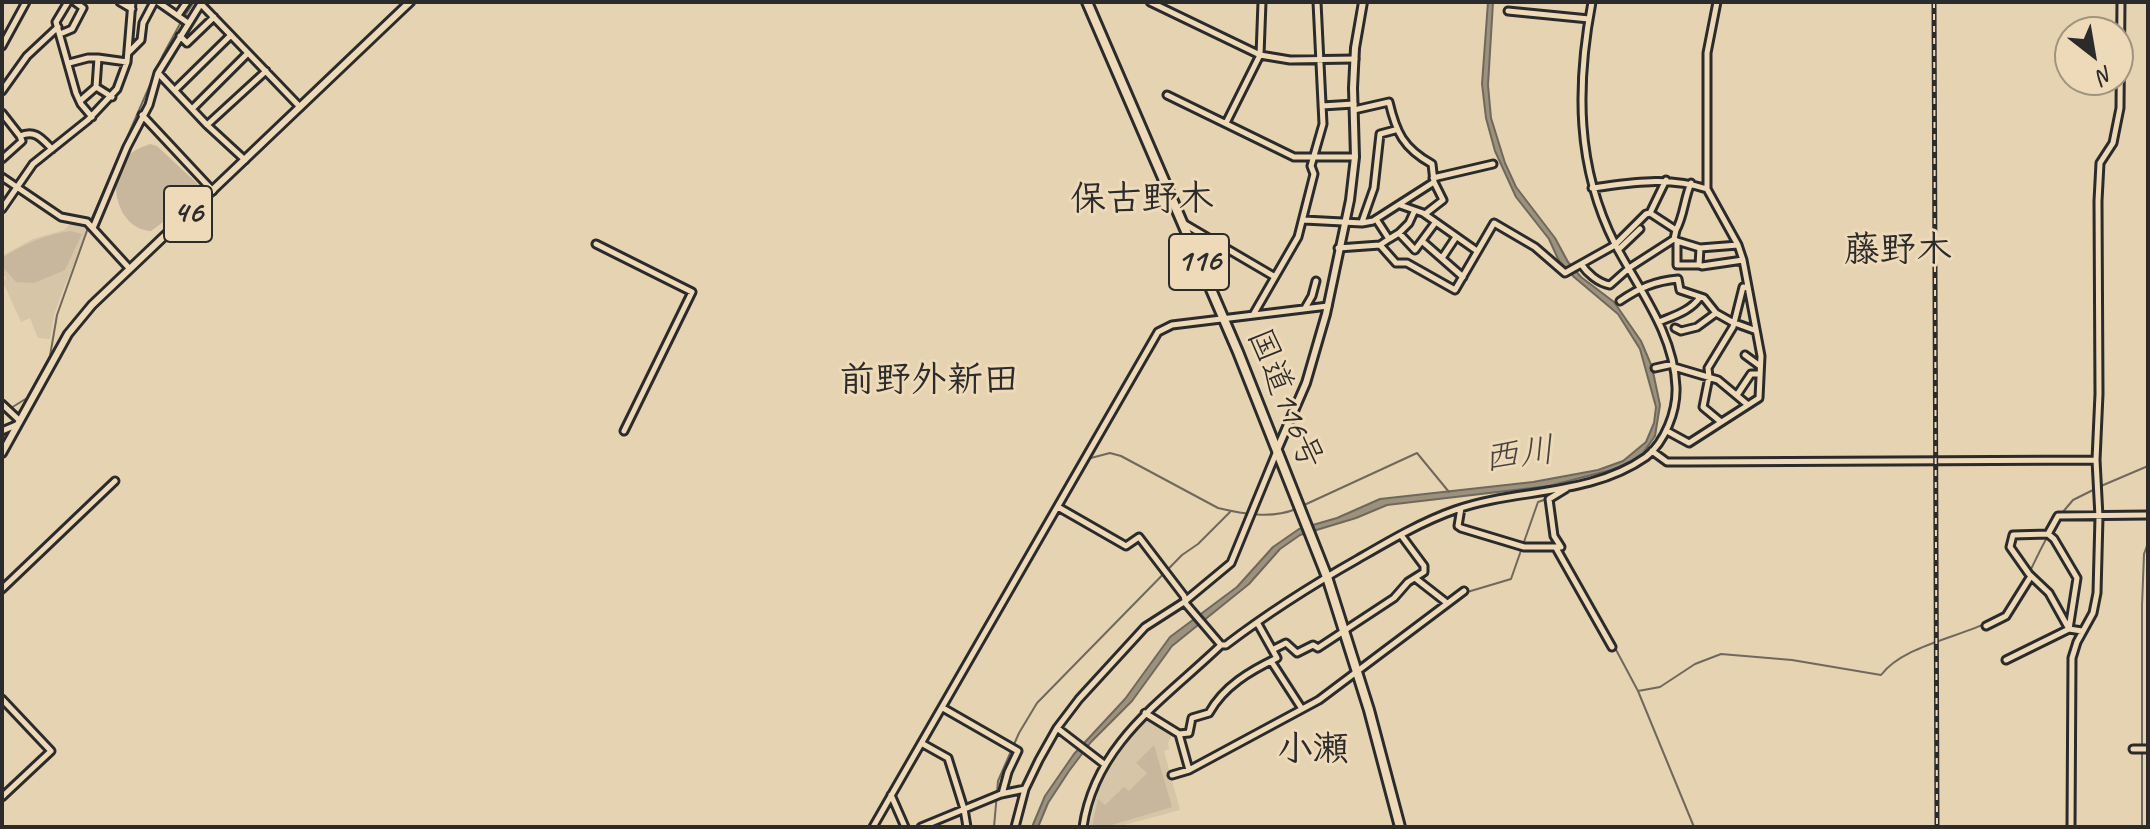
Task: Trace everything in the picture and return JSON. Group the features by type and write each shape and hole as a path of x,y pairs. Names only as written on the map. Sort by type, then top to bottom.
{"highway":[{"name":"国道116号","path":"1087,2 1307,524 1357,671 1400,827"}],"main road":[{"name":"46","path":"2,453 68,334 92,305 410,2"},
{"path":"1277,450 1306,383 1328,306 1345,221 1355,157 1355,59 1363,2"}],"street":[{"path":"2,46 26,2"},
{"path":"68,2 56,22 80,101 92,117"},
{"path":"2,91 27,56 59,30 72,29 83,8 75,2"},
{"path":"2,209 33,164 112,97 129,52 132,5 120,2"},
{"path":"129,52 141,40 143,23 156,2 188,23"},
{"path":"178,15 187,2"},
{"path":"1150,2 1260,55 1290,60 1355,59"},
{"path":"1226,123 1260,55 1262,2"},
{"path":"1253,315 1298,237 1314,174 1311,166 1323,124 1317,2"},
{"path":"1083,827 1091,794 1116,744 1145,713 1221,645 1226,645 1327,577 1401,535 1461,508 1568,487 1616,473 1652,451 1667,431 1676,398 1674,366 1659,322 1617,247 1592,188 1582,140 1584,67 1592,2"},
{"path":"1667,431 1689,443 1759,398 1760,370 1743,260 1707,189 1707,53 1717,2"},
{"path":"2071,827 2072,658 2096,601 2099,517 2096,460 2099,394 2098,201 2100,163 2113,143 2120,108 2121,2"},
{"path":"93,228 149,105 158,73 201,3 300,107"},
{"path":"1508,11 1589,19"},
{"path":"180,36 187,43 214,17"},
{"path":"175,90 231,35"},
{"path":"192,109 248,53"},
{"path":"69,63 88,58 127,62"},
{"path":"80,101 96,87 98,58"},
{"path":"207,125 266,71"},
{"path":"158,73 245,161"},
{"path":"96,87 112,97"},
{"path":"1167,95 1294,157 1355,157"},
{"path":"1322,106 1354,107 1389,102 1395,130 1419,157 1432,164 1433,180 1443,200 1425,214"},
{"path":"2,113 22,141 2,159"},
{"path":"142,115 213,191"},
{"path":"1362,223 1374,188 1380,134 1395,130"},
{"path":"20,136 36,134 52,149"},
{"path":"1304,220 1362,223 1376,219 1433,180 1493,164"},
{"path":"2,177 61,217 81,219 129,268"},
{"path":"1592,188 1666,180 1691,183 1707,189"},
{"path":"1617,247 1650,213 1666,180"},
{"path":"1691,183 1676,230 1680,290 1709,301 1716,313 1755,330"},
{"path":"1399,205 1425,214 1477,251"},
{"path":"1338,248 1380,245 1399,233 1414,212"},
{"path":"1650,213 1676,230"},
{"path":"1376,219 1389,239"},
{"path":"1182,223 1275,277"},
{"path":"1407,263 1435,223"},
{"path":"1380,245 1396,263 1407,263 1455,290 1494,223 1535,247 1565,273 1617,247 1640,229"},
{"path":"1399,233 1415,250"},
{"path":"1442,258 1456,237"},
{"path":"1579,265 1610,285 1629,268 1675,240 1700,248 1738,245"},
{"path":"1422,241 1463,277"},
{"path":"596,244 692,292 624,431"},
{"path":"1699,265 1700,248"},
{"path":"1677,265 1743,260"},
{"path":"1620,301 1660,280 1678,279"},
{"path":"1304,309 1316,281"},
{"path":"1721,422 1703,407 1710,363 1733,327 1743,287 1748,288"},
{"path":"1659,322 1697,303 1700,297"},
{"path":"873,827 1158,332 1172,325 1328,306"},
{"path":"1675,328 1681,331 1697,327 1716,313"},
{"path":"1745,355 1760,370"},
{"path":"1655,368 1674,366 1709,377 1724,383 1748,405"},
{"path":"1737,395 1751,374 1760,370"},
{"path":"2,404 18,422 2,431"},
{"path":"1015,827 1025,789 1057,728 1079,699 1145,627 1184,602 1235,559 1277,450"},
{"path":"1652,451 1667,462 2096,460"},
{"path":"2,589 115,481"},
{"path":"1461,508 1458,526 1461,528 1524,547 1556,548 1561,547 1554,536 1549,499 1568,487"},
{"path":"1058,507 1126,546 1139,537 1184,596 1184,602 1221,645"},
{"path":"2048,534 2058,516 2148,515"},
{"path":"2069,629 2077,578 2054,539 2048,534 2013,535 2010,547 2031,576 2049,593 2069,629 2083,631"},
{"path":"1274,649 1286,643 1297,653 1313,645 1318,648 1394,598 1424,572 1424,566 1401,535"},
{"path":"1556,548 1612,647"},
{"path":"1986,626 2006,616 2031,576"},
{"path":"1415,578 1447,603"},
{"path":"1172,775 1189,770 1302,709 1464,591"},
{"path":"1145,713 1179,734 1189,733 1192,718 1209,713 1232,685 1277,658 1258,624"},
{"path":"2006,660 2069,629"},
{"path":"1271,661 1302,709"},
{"path":"2,699 51,751 2,797"},
{"path":"943,708 1018,751 1002,794"},
{"path":"1057,728 1104,764"},
{"path":"1179,734 1189,770"},
{"path":"923,744 948,758 967,827"},
{"path":"2133,749 2148,749"},
{"path":"921,827 1002,794 1025,789"},
{"path":"891,795 905,827"}],"shaded area":[{"path":"1488,2 1493,2 1488,85 1491,118 1505,163 1516,187 1555,238 1568,262 1581,277 1614,302 1641,341 1652,367 1660,405 1655,436 1643,453 1611,470 1549,486 1387,505 1300,535 1280,549 1249,584 1172,646 1132,701 1091,742 1048,803 1038,827 1032,827 1045,796 1074,754 1125,699 1170,637 1237,587 1273,547 1299,529 1337,518 1380,499 1533,482 1598,470 1623,461 1646,442 1654,423 1656,407 1640,349 1618,314 1559,261 1549,239 1516,197 1495,151 1486,118 1482,84"},
{"path":"150,144 157,146 201,187 201,194 151,231 130,222 118,201 116,189 121,166 128,156"},
{"path":"71,223 89,228 54,315 50,339 38,338 30,318 21,322 3,282 6,278 2,272 2,256 33,239 64,230"},
{"path":"70,231 82,234 65,270 34,283 16,282 2,266 2,258 18,248"},
{"path":"1146,716 1173,733 1168,743 1169,749 1164,751 1180,810 1117,827 1089,827 1098,790 1112,762 1121,745"},
{"path":"1154,745 1172,807 1105,827 1092,827 1098,799 1105,805 1124,787 1129,791 1147,773 1136,763"}],"waterway":[{"path":"184,17 194,2"},
{"path":"11,408 27,398 50,356 57,315 89,225 163,55 181,22"},
{"path":"1087,459 1110,453 1121,456 1218,508 1267,515 1296,509"},
{"path":"1302,506 1417,453 1449,492"},
{"path":"1050,514 1081,461"},
{"path":"2101,486 2148,466"},
{"path":"2062,513 2073,500 2095,489"},
{"path":"1545,495 1551,532"},
{"path":"1464,593 1511,579 1538,502 1544,500"},
{"path":"994,827 998,781 1019,733 1037,703 1182,555 1198,544 1230,512"},
{"path":"1638,691 1660,687 1695,664 1721,654 1792,660 1881,675 1905,655 2001,615 2021,589 2048,536"},
{"path":"2142,827 2142,605 2144,554 2148,543"},
{"path":"1571,569 1597,616"},
{"path":"1614,646 1638,691 1694,827"},
{"path":"1298,714 1317,704"},
{"path":"870,827 903,769"}],"railway":[{"path":"1934,2 1937,827"}],"district":[{"name":"保古野木","path":"1142,201"},
{"name":"藤野木","path":"1898,252"},
{"name":"前野外新田","path":"929,382"},
{"name":"小瀬","path":"1313,751"}],"water label":[{"name":"西川","path":"1519,456"}]}
